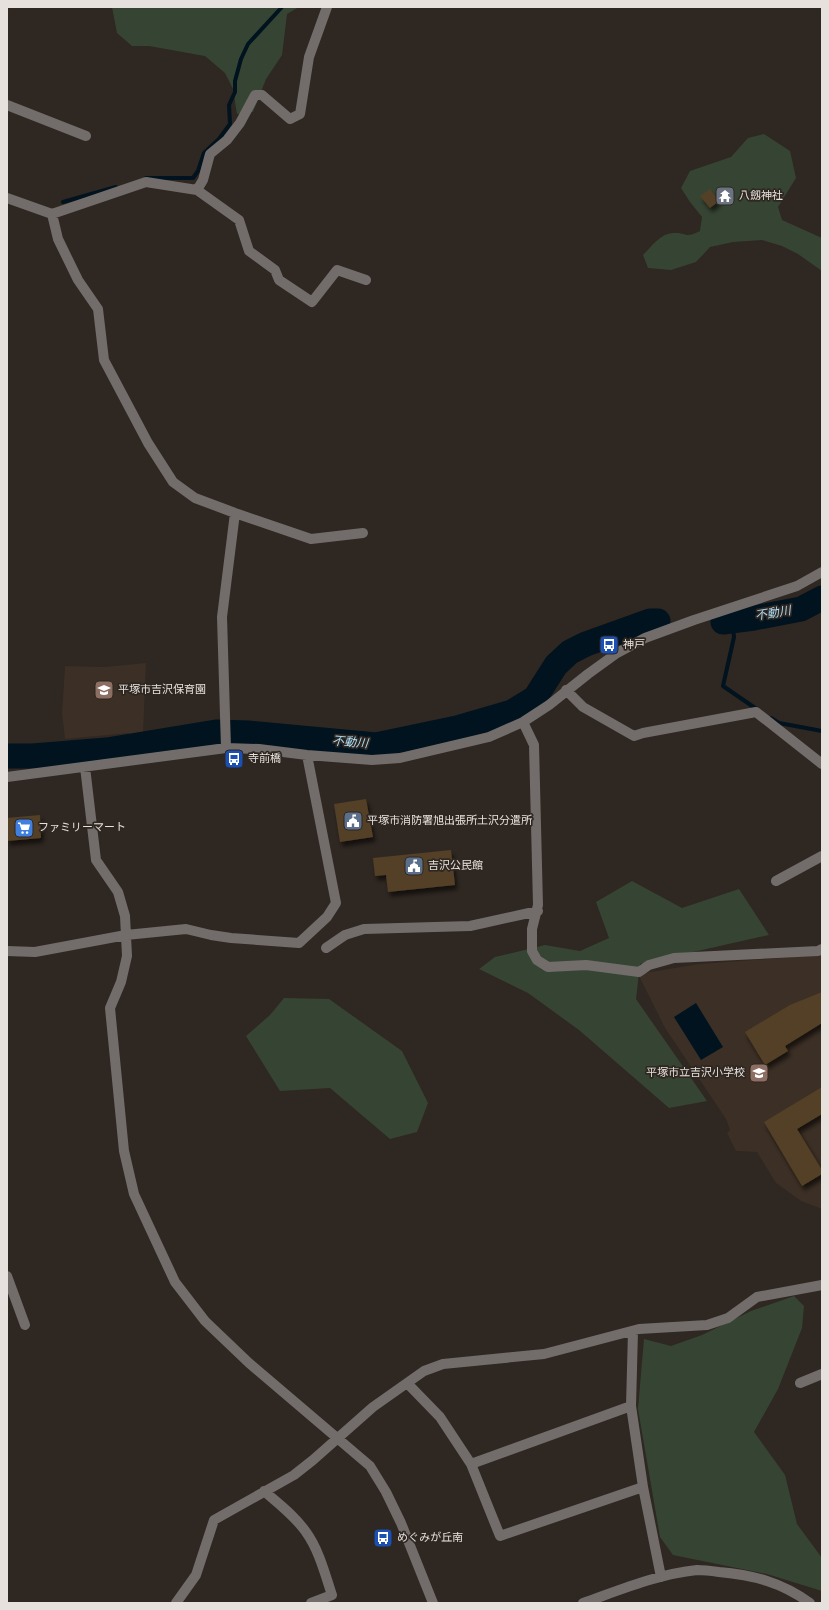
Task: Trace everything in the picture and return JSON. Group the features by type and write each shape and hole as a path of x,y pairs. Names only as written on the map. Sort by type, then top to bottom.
{"street":[{"path":"198,190 203,180 210,154 227,140 240,122 255,95 262,95 290,119 300,114 309,57 327,7"},
{"path":"7,105 86,136"},
{"path":"7,198 52,214 146,182 198,190 239,220 249,251 275,270 279,280 312,302 337,270 366,280"},
{"path":"52,214 61,246 78,280 98,310 104,360 148,443 173,482 195,498 311,539 363,533"},
{"path":"226,748 222,617 235,513"},
{"path":"7,777 226,748 259,749 307,755 372,760 400,758 489,737 523,722 549,706 566,690 617,653 644,638 797,586 822,572"},
{"path":"566,690 583,707 634,736 643,733 756,712 822,764"},
{"path":"523,722 534,745 538,911 532,929 532,951 537,960 548,966 586,965 639,972 649,965 674,958 818,951 822,949"},
{"path":"7,951 35,952 126,935 186,929 225,937 299,943 327,917 336,903 307,755"},
{"path":"85,767 96,860 118,892 125,916 127,956 121,982 110,1008 124,1151 134,1194 175,1282 205,1321 249,1363 370,1466 386,1492 433,1603"},
{"path":"776,881 822,856"},
{"path":"326,948 345,935 364,930 470,926 538,911"},
{"path":"7,1276 25,1325"},
{"path":"176,1603 196,1575 214,1520 294,1475 313,1460 373,1406 424,1371 443,1364 544,1354 639,1329 707,1325 728,1318 757,1297 822,1285"},
{"path":"633,1331 631,1406 643,1487 661,1577"},
{"path":"800,1383 822,1374"},
{"path":"407,1383 440,1417 471,1464 500,1536 643,1487"},
{"path":"471,1464 631,1406"},
{"path":"264,1491 290,1514 306,1532 317,1552 332,1595 311,1603"},
{"path":"583,1603 639,1583 698,1570 743,1574 776,1583 810,1603"}],"shaded area":[{"name":"平塚市吉沢保育園","path":"146,663 143,735 130,737 129,733 65,739 62,713 65,666 104,667"},
{"name":"平塚市立吉沢小学校","path":"822,955 822,1209 801,1201 776,1183 757,1152 736,1151 727,1133 730,1130 726,1119 665,1028 638,974 699,964"}],"green space":[{"path":"112,7 299,7 287,14 282,55 266,79 253,112 237,114 233,89 225,73 205,56 149,46 132,46 117,33"},
{"name":"八劔神社","path":"764,134 790,151 796,178 778,207 782,220 822,238 822,271 798,254 782,246 762,240 733,242 710,247 696,262 671,270 648,268 643,255 660,238 673,233 691,235 700,231 702,217 681,188 690,171 731,157 748,138"},
{"path":"632,881 682,908 739,889 769,935 640,964 636,999 707,1101 669,1108 579,1030 528,993 479,969 495,957 545,945 580,951 609,938 596,902"},
{"path":"284,998 329,999 402,1051 428,1103 417,1132 390,1139 330,1088 280,1091 246,1036 270,1015"},
{"path":"794,1296 804,1306 802,1328 778,1389 754,1432 785,1475 797,1524 822,1558 822,1591 767,1574 673,1555 660,1537 638,1409 644,1339 671,1346 702,1335 751,1311"}],"water":[{"path":"696,1003 723,1047 701,1060 674,1017"}],"building":[{"path":"710,189 719,201 710,208 700,196"},
{"name":"平塚市消防署旭出張所土沢分遣所","path":"366,799 373,837 340,842 334,804"},
{"name":"ファミリーマート","path":"40,815 41,838 7,841 7,818"},
{"name":"吉沢公民館","path":"451,850 455,885 388,892 386,875 375,876 373,858"},
{"path":"822,992 822,1023 785,1046 788,1051 765,1065 745,1032 790,1005"},
{"path":"822,1087 822,1114 797,1129 822,1170 822,1174 802,1186 764,1122"}],"waterway":[{"path":"146,178 193,178 198,171 204,153 219,139 230,124 229,105 235,92 235,81 241,59 248,44 282,7"},
{"path":"63,202 116,187"},
{"name":"不動川","path":"723,622 801,609 822,598"},
{"name":"不動川","path":"7,756 33,756 107,750 216,732 248,733 376,745 457,728 512,712 535,698 556,665 570,652 586,644 650,621 658,621"},
{"path":"732,622 734,637 723,686 758,710"},
{"path":"771,718 779,723 822,731"}],"place":[{"name":"八劔神社","path":"725,196"},
{"name":"神戸","path":"609,645"},
{"name":"平塚市吉沢保育園","path":"104,690"},
{"name":"寺前橋","path":"234,759"},
{"name":"平塚市消防署旭出張所土沢分遣所","path":"353,821"},
{"name":"ファミリーマート","path":"24,828"},
{"name":"吉沢公民館","path":"414,866"},
{"name":"平塚市立吉沢小学校","path":"759,1073"},
{"name":"めぐみが丘南","path":"383,1538"}]}
